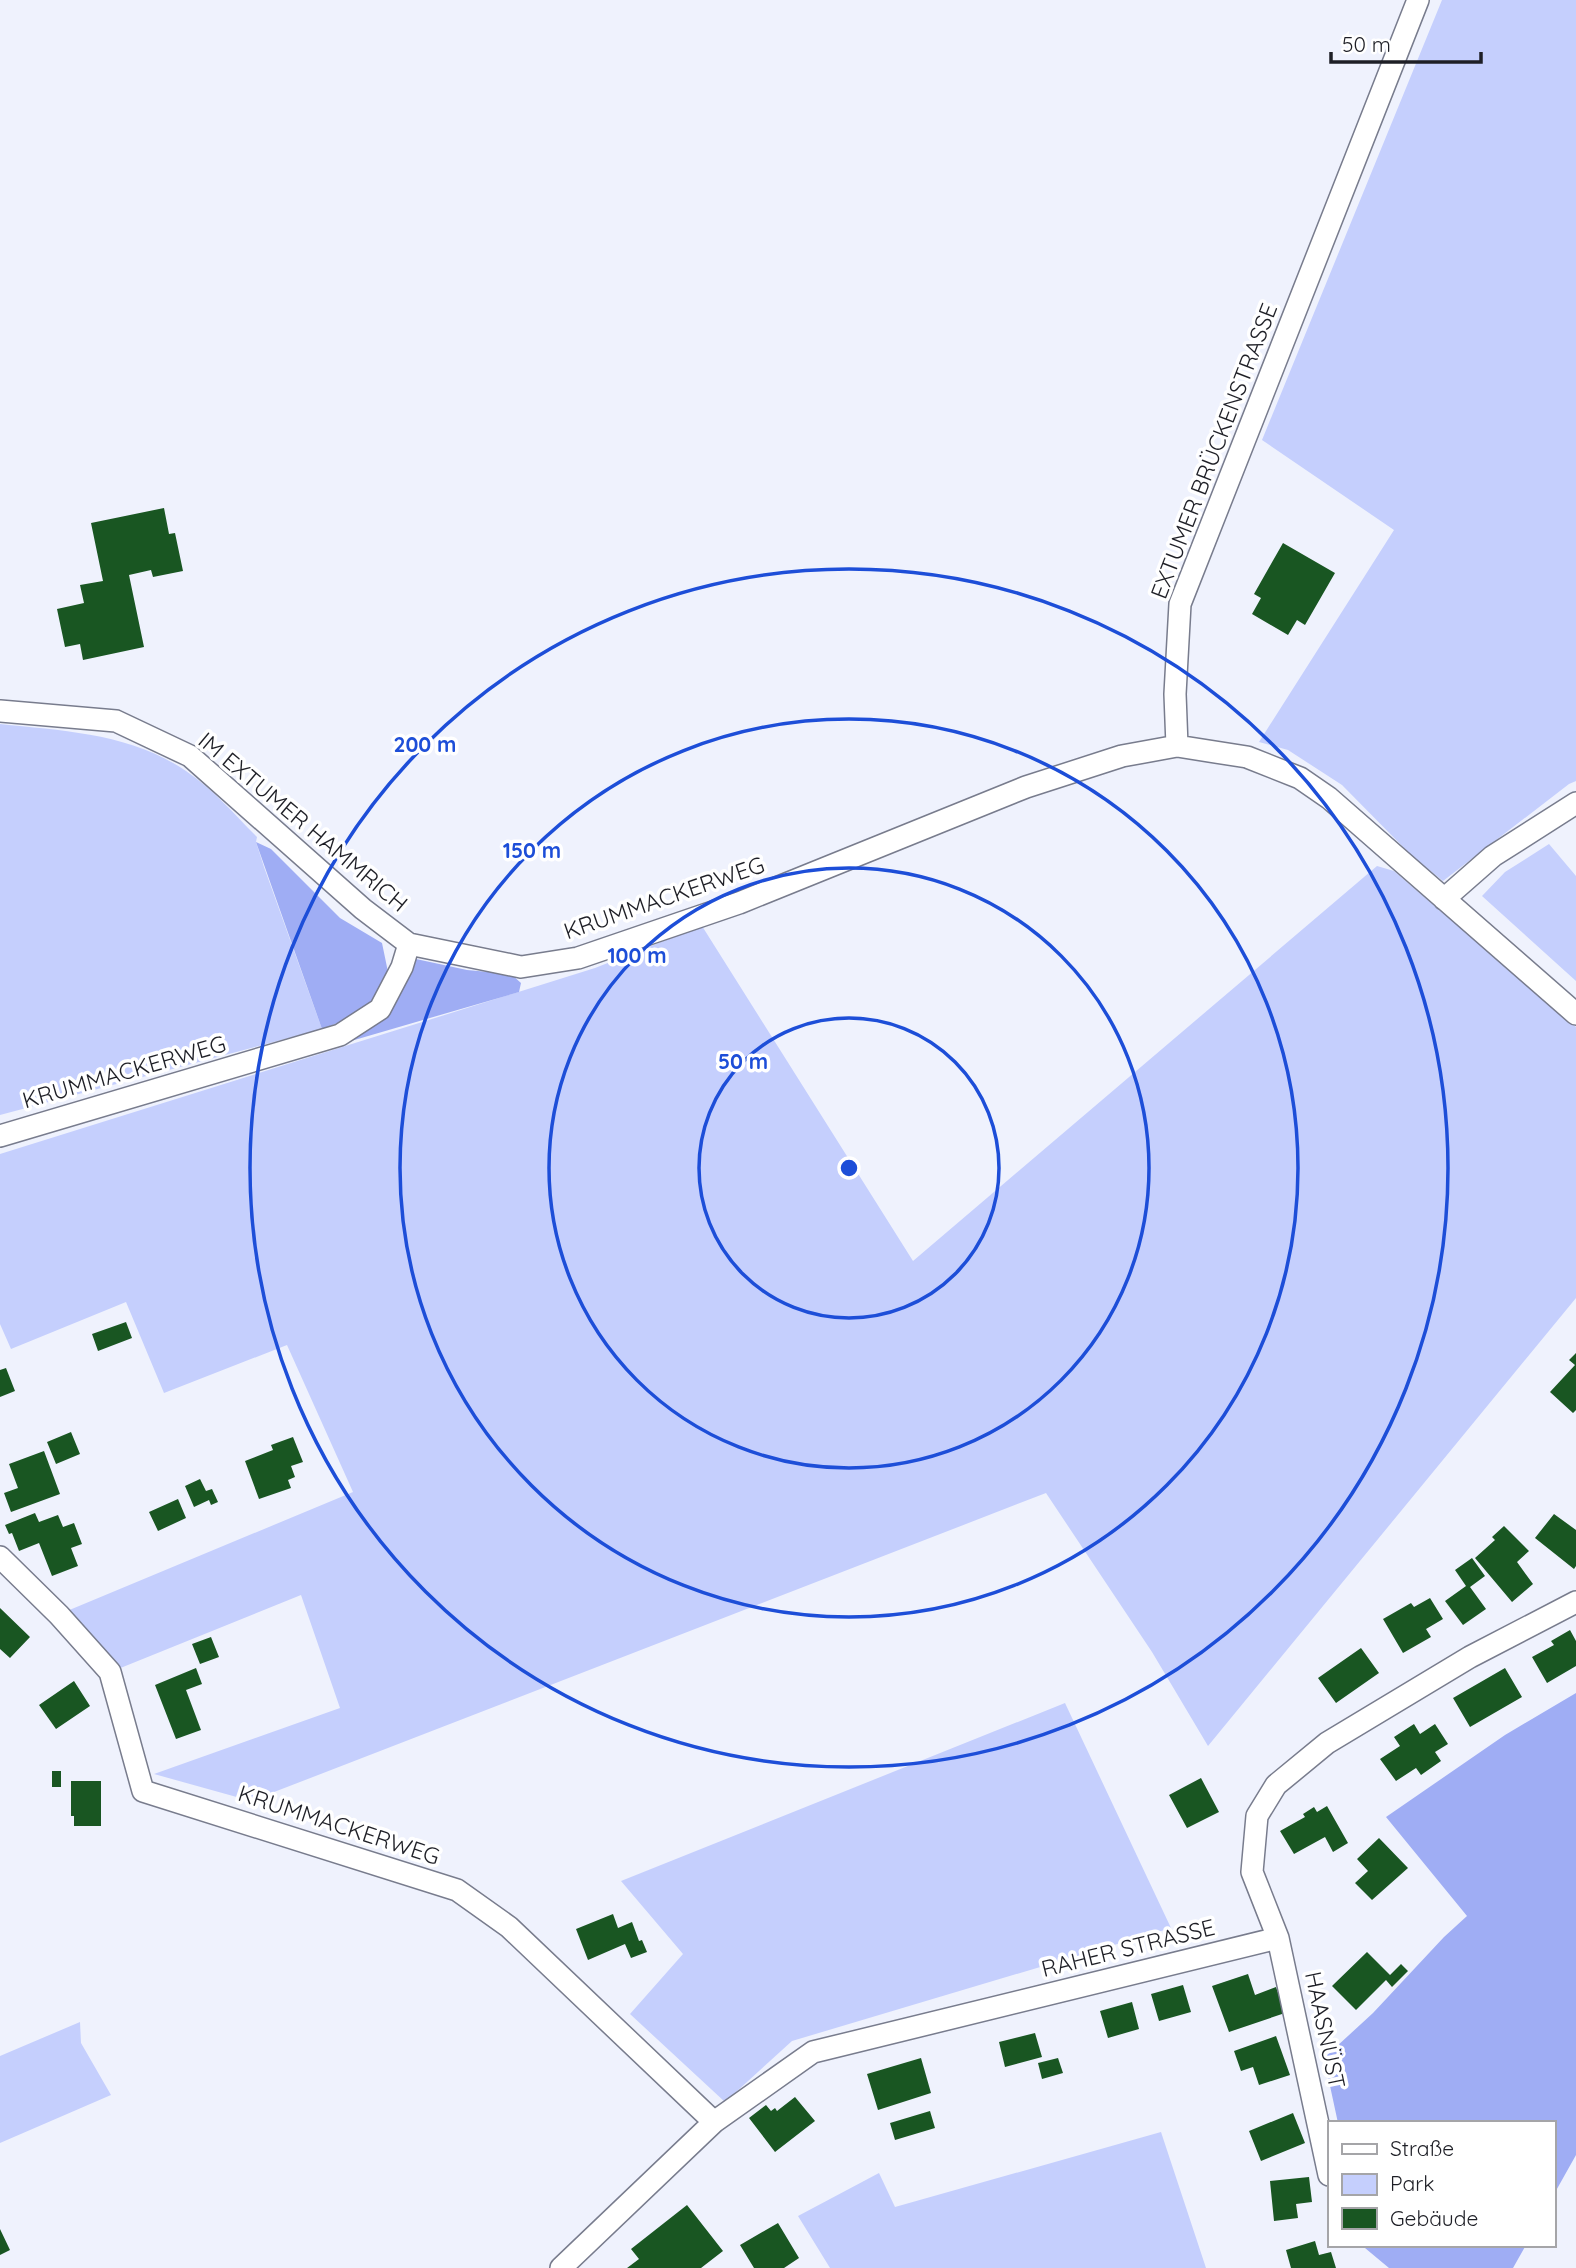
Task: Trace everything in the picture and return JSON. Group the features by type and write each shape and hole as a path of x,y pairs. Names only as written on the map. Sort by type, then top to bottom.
{"street":[{"name":"EXTUMER BRÜCKENSTRASSE","path":"1177,746 1175,694 1180,604 1418,0"},
{"name":"IM EXTUMER HAMMRICH","path":"0,711 116,721 191,756 363,909 409,944"},
{"path":"1177,746 1247,757 1300,778 1329,797 1576,1014"},
{"name":"KRUMMACKERWEG","path":"0,1136 340,1035 380,1009 402,967 409,944 521,967 578,958 739,903 1026,788 1122,756 1177,746"},
{"path":"1444,900 1493,856 1576,803"},
{"name":"KRUMMACKERWEG","path":"0,1557 52,1608 110,1672 143,1791 457,1890 509,1927 714,2122"},
{"path":"1278,1938 1252,1872 1257,1816 1276,1785 1327,1743 1470,1657 1576,1602"},
{"name":"RAHER STRASSE","path":"561,2268 714,2122 813,2052 1278,1938"},
{"name":"HAASNÜST","path":"1278,1938 1328,2170"}],"green space":[{"path":"1442,0 1576,0 1576,781 1443,881 1412,856 1342,785 1288,750 1259,742 1394,530 1262,440"},
{"path":"0,724 119,741 165,758 196,778 214,794 257,837 256,842 264,867 322,1029 0,1115"},
{"path":"1549,844 1576,876 1576,981 1482,896 1505,872"},
{"path":"1377,866 1394,871 1576,1027 1576,1298 1208,1746 1152,1652 1046,1493 251,1801 154,1774 340,1708 301,1595 118,1669 67,1611 353,1492 287,1345 164,1393 126,1302 11,1349 0,1324 0,1154 595,968 702,926 913,1261"},
{"path":"1065,1703 1171,1928 792,2041 725,2102 630,2014 683,1954 621,1881"},
{"path":"80,2022 81,2043 111,2095 0,2143 0,2056"},
{"path":"1161,2132 1206,2268 830,2268 798,2216 879,2173 895,2207"}],"shaded area":[{"path":"256,842 271,849 340,918 382,943 388,972 373,1000 348,1019 322,1029"},
{"path":"416,959 467,970 511,974 521,983 519,992 351,1041 387,1012"},
{"path":"1576,1693 1576,2155 1555,2192 1555,2121 1338,2121 1324,2058 1373,2013 1467,1916 1386,1817 1505,1735"},
{"path":"1525,2247 1513,2268 1389,2268 1365,2248"}],"building":[{"path":"164,508 169,534 175,533 183,571 153,577 151,570 129,575 144,647 83,660 80,644 65,647 57,609 84,603 80,585 103,581 91,523"},
{"path":"1283,543 1335,573 1305,625 1297,620 1288,635 1252,614 1261,598 1254,594"},
{"path":"126,1322 132,1338 98,1351 92,1334"},
{"path":"1576,1353 1576,1410 1573,1413 1550,1392 1575,1365 1569,1360"},
{"path":"6,1368 15,1391 0,1397 0,1370"},
{"path":"71,1432 80,1454 56,1464 47,1442"},
{"path":"293,1437 303,1462 291,1466 295,1477 288,1480 291,1488 259,1499 245,1461 273,1450 271,1445"},
{"path":"44,1451 60,1494 11,1512 4,1493 18,1488 9,1464"},
{"path":"200,1479 206,1491 212,1489 218,1502 211,1505 209,1500 194,1507 185,1486"},
{"path":"178,1499 186,1518 158,1531 149,1512"},
{"path":"35,1513 39,1522 58,1515 63,1527 74,1523 82,1544 71,1548 78,1566 52,1576 39,1543 19,1551 12,1533 9,1534 5,1525"},
{"path":"1554,1514 1576,1530 1574,1569 1535,1538"},
{"path":"1504,1526 1529,1551 1517,1562 1533,1584 1512,1602 1475,1558 1495,1540 1492,1537"},
{"path":"1472,1558 1485,1576 1470,1587 1486,1609 1463,1625 1445,1601 1466,1586 1455,1570"},
{"path":"1430,1598 1443,1619 1426,1629 1431,1637 1403,1653 1383,1619 1411,1603 1414,1607"},
{"path":"0,1608 30,1637 10,1658 0,1649"},
{"path":"1570,1630 1576,1641 1576,1666 1547,1683 1532,1657 1554,1645 1551,1641"},
{"path":"211,1637 219,1657 200,1664 192,1644"},
{"path":"1361,1648 1379,1673 1336,1703 1318,1678"},
{"path":"196,1668 202,1684 186,1690 201,1730 176,1739 155,1685"},
{"path":"1505,1668 1522,1697 1470,1727 1453,1698"},
{"path":"74,1681 90,1706 56,1729 39,1705"},
{"path":"1414,1724 1420,1734 1435,1724 1448,1744 1435,1752 1441,1761 1421,1775 1416,1768 1396,1781 1380,1759 1400,1746 1394,1737"},
{"path":"52,1771 61,1771 61,1787 52,1787"},
{"path":"1201,1778 1219,1812 1187,1828 1169,1795"},
{"path":"71,1781 101,1781 101,1826 74,1826 74,1816 71,1816"},
{"path":"1327,1806 1348,1843 1333,1852 1325,1837 1294,1854 1280,1831 1305,1817 1303,1814 1314,1807 1317,1812"},
{"path":"1379,1838 1408,1868 1372,1900 1355,1883 1368,1871 1357,1859"},
{"path":"613,1914 618,1928 632,1922 639,1941 642,1940 647,1952 631,1958 625,1944 588,1960 576,1929"},
{"path":"1367,1952 1390,1975 1401,1964 1408,1971 1392,1987 1386,1980 1356,2010 1332,1986"},
{"path":"1248,1974 1255,1995 1276,1987 1285,2013 1229,2032 1212,1986"},
{"path":"1183,1985 1191,2012 1159,2021 1151,1994"},
{"path":"1132,2002 1139,2029 1108,2038 1100,2011"},
{"path":"1035,2033 1042,2057 1005,2067 999,2042"},
{"path":"1276,2036 1290,2075 1259,2085 1253,2067 1241,2071 1234,2051"},
{"path":"921,2058 931,2093 878,2110 867,2074"},
{"path":"1058,2058 1063,2073 1042,2079 1038,2063"},
{"path":"795,2097 815,2121 775,2152 749,2118 766,2105 771,2111 775,2108 777,2111"},
{"path":"930,2111 935,2128 895,2140 890,2123"},
{"path":"1293,2113 1305,2143 1261,2161 1249,2131"},
{"path":"1309,2177 1312,2202 1296,2204 1298,2218 1274,2221 1270,2181"},
{"path":"687,2205 723,2251 701,2268 627,2268 639,2259 631,2249"},
{"path":"778,2223 799,2258 784,2268 754,2268 740,2245"},
{"path":"0,2229 10,2250 0,2255"},
{"path":"1315,2241 1319,2255 1331,2252 1336,2268 1291,2268 1286,2250"}]}
